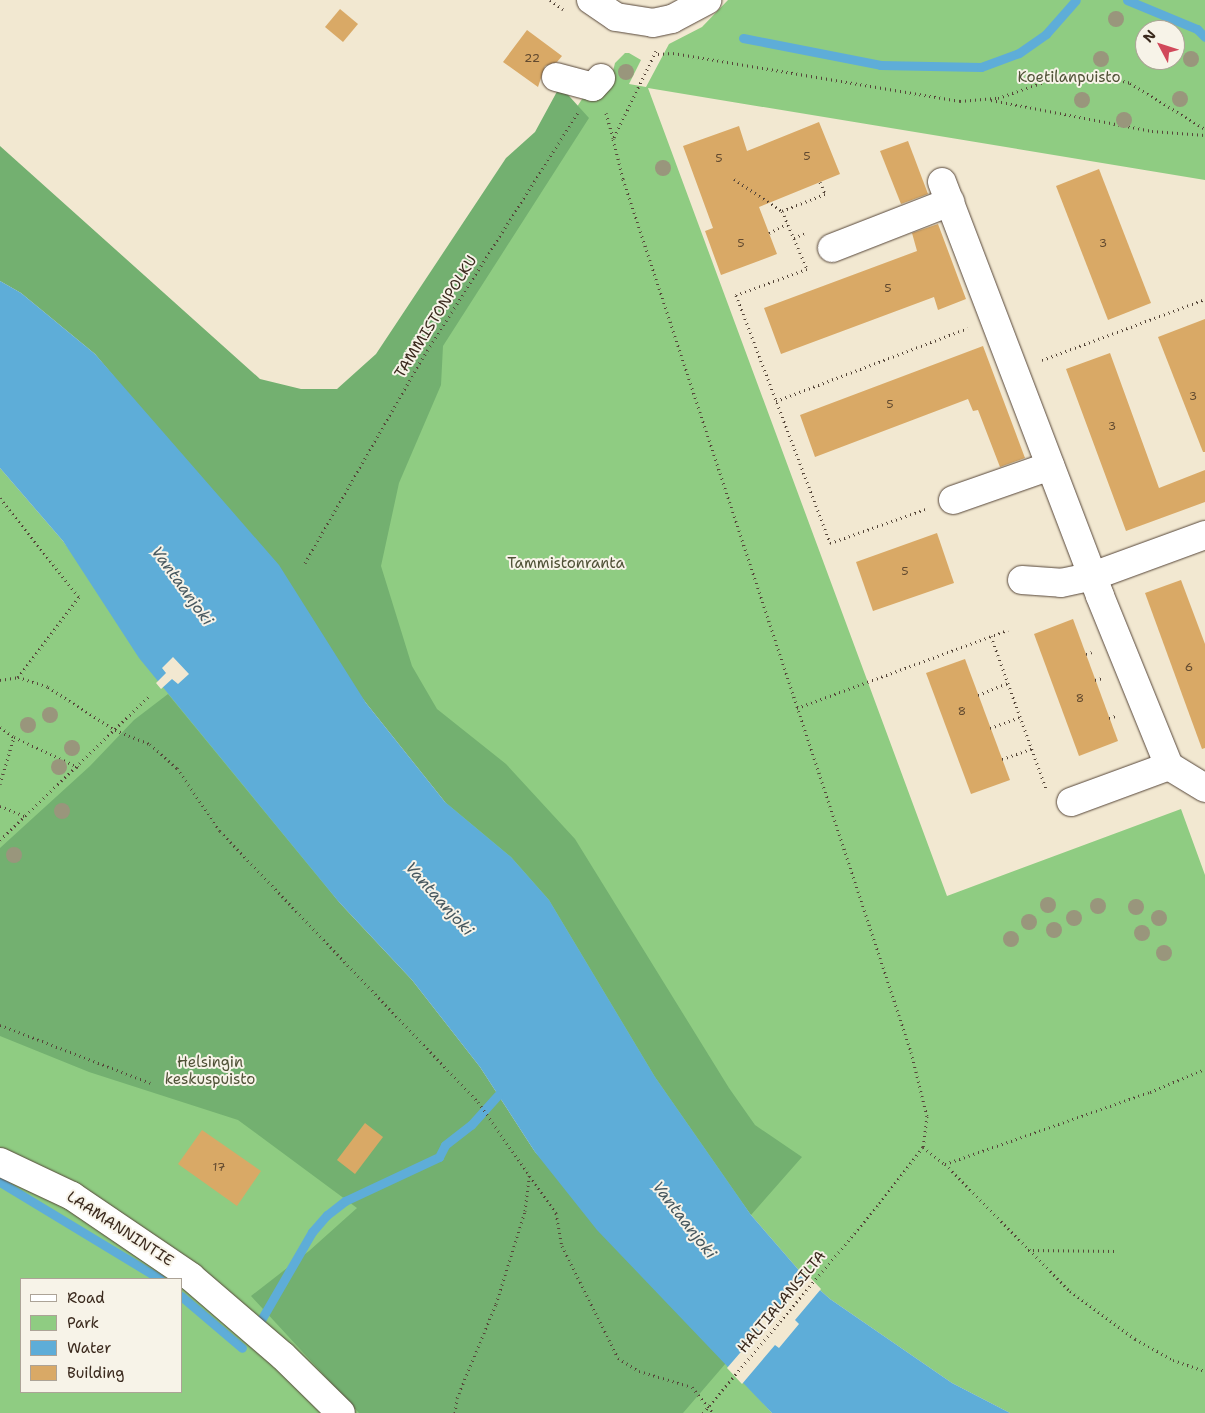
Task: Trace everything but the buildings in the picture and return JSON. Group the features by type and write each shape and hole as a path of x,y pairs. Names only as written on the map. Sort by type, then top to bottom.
{"street":[{"path":"591,0 616,17 653,23 672,20 707,0"},
{"path":"556,77 597,83"},
{"path":"832,248 946,192 1050,466 1169,766 1205,788"},
{"path":"953,500 1050,466"},
{"path":"1022,580 1060,582 1093,576 1205,535"},
{"path":"1059,796 1169,766"},
{"name":"LAAMANNINTIE","path":"0,1162 72,1196 141,1240 232,1310 283,1356 341,1413"}],"path":[{"path":"653,23 656,54 613,139 623,179 911,1052 927,1116 923,1147 945,1164 1027,1250 1070,1291 1135,1339 1172,1360 1205,1371"},
{"path":"656,54 673,53 960,101 998,98 1070,73 1099,75 1130,83 1205,129"},
{"name":"TAMMISTONPOLKU","path":"305,563 422,359 597,83"},
{"path":"986,99 1152,131 1205,135"},
{"path":"734,180 782,211 807,270 736,296 830,542 953,500"},
{"path":"782,211 825,194 820,182"},
{"path":"769,233 788,224"},
{"path":"794,238 812,230"},
{"path":"1015,370 1205,299"},
{"path":"776,401 994,318"},
{"path":"0,498 79,598 18,678"},
{"path":"797,708 1008,630"},
{"path":"991,636 1032,749 1059,796"},
{"path":"0,680 18,678 48,687 115,730 150,744 177,768 220,831 478,1102 487,1114 530,1172 556,1213 562,1246 618,1358 640,1371 692,1387 713,1413"},
{"path":"978,695 1008,683"},
{"path":"0,840 78,767 148,697"},
{"path":"990,728 1020,717"},
{"path":"0,727 14,737 78,767"},
{"path":"0,784 14,737"},
{"path":"1002,759 1032,749"},
{"path":"0,806 25,816"},
{"path":"0,1025 150,1083"},
{"path":"945,1164 1150,1092 1205,1069"},
{"name":"HALTIALANSILTA","path":"703,1413 878,1205 923,1147"},
{"path":"455,1413 457,1398 496,1304 525,1211 530,1172"},
{"path":"1027,1250 1117,1251"}],"green space":[{"name":"Tammistonranta","path":"728,0 1205,0 1205,180 648,88 947,896 1181,809 1205,875 1205,1413 1010,1413 952,1383 830,1299 803,1275 751,1215 445,802 330,481 592,84 612,75 615,63 625,53 629,53 641,60 629,84 646,87 669,44 702,27"},
{"path":"560,86 589,118 443,346 441,385 399,483 381,566 412,666 437,709 506,764 575,839 729,1088 755,1125 802,1157 751,1215 655,1077 549,900 511,857 445,802 366,703 182,458 95,354 21,293 0,281 0,146 260,379 301,389 337,389 376,354 506,158 535,132"},
{"name":"Helsingin keskuspuisto","path":"0,468 63,541 216,751 295,846 535,1152 772,1413 0,1413"},
{"name":"Helsingin keskuspuisto","path":"168,694 338,901 412,980 480,1067 535,1152 726,1363 683,1413 359,1413 251,1296 309,1251 357,1208 238,1120 89,1072 0,1036 0,848 90,766 134,720"}],"water":[{"name":"Vantaanjoki","path":"0,281 21,293 95,354 279,565 366,703 445,802 511,857 549,900 655,1077 751,1215 803,1275 830,1299 952,1383 1010,1413 772,1413 597,1230 535,1152 480,1067 412,980 338,901 139,658 63,541 0,468"}],"pier":[{"path":"173,657 189,674 178,684 172,679 161,689 156,683 166,673 162,668"},
{"path":"807,1274 821,1289 795,1320 799,1324 779,1348 775,1345 742,1384 727,1368 759,1331 755,1327 774,1305 778,1308"}],"waterway":[{"path":"743,38 880,65 981,67 1019,53 1046,34 1076,0"},
{"path":"1127,0 1197,29 1205,37"},
{"path":"261,1320 312,1232 327,1215 345,1201 439,1157 445,1145 471,1125 498,1095"},
{"path":"0,1182 158,1278"},
{"path":"182,1297 242,1348"}],"park label":[{"name":"Koetilanpuisto","path":"1069,78"}]}
